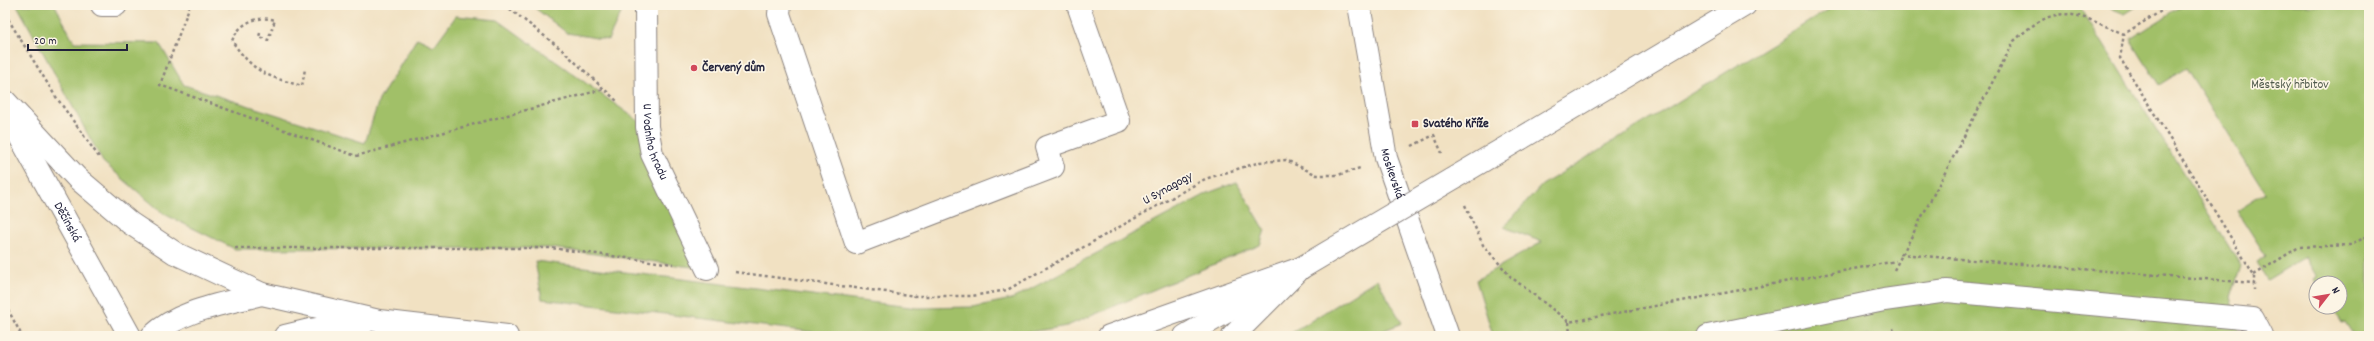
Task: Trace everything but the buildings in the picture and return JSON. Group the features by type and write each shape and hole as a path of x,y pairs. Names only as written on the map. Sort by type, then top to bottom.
{"main road":[{"path":"102,5 116,5"},
{"name":"U Vodního hradu","path":"646,5 647,127 652,154 706,269"},
{"path":"780,5 779,14 856,243 1053,166 1047,147 1118,122 1078,5"},
{"name":"Moskevská","path":"1359,5 1386,158 1448,336"},
{"path":"1185,336 1745,5"},
{"path":"5,101 77,178 130,223 175,253 262,294 379,321 507,336"},
{"name":"Děčínská","path":"5,109 130,336"},
{"path":"1109,336 1301,268"},
{"path":"1233,336 1301,268"},
{"path":"1708,336 1884,300 1946,291 2257,327"},
{"path":"152,336 161,328 182,315 262,294"},
{"path":"285,336 310,330 379,321"},
{"path":"336,336 379,321"}],"path":[{"path":"190,5 160,85 356,156 604,89"},
{"path":"505,5 561,49 647,127"},
{"path":"2171,5 2124,34 2120,58 2254,275 2257,327"},
{"path":"1884,300 1896,261 2014,41 2033,23 2057,13 2078,15 2124,34"},
{"path":"5,14 54,94 103,162"},
{"path":"260,33 259,37 268,40 275,20 266,18 243,24 236,30 232,41 252,65 268,76 302,86 305,69"},
{"name":"U Synagogy","path":"228,245 235,249 551,248 916,296 972,296 1007,290 1205,180 1260,162 1286,160 1317,175 1338,175 1386,158 1434,135 1444,157"},
{"path":"1463,201 1483,245 1512,277 1569,322 1570,336"},
{"path":"2254,275 2299,248 2351,245 2369,235"},
{"path":"1900,254 2254,283"},
{"path":"1569,322 1896,261"},
{"path":"5,304 22,336"},
{"path":"2365,336 2369,316"}],"green space":[{"path":"17,5 55,5 74,42 159,43 184,85 365,143 379,100 417,38 434,46 456,16 498,20 647,127 707,269 551,248 235,249 164,214 103,162"},
{"path":"531,5 625,5 608,40 567,33"},
{"path":"1836,5 2079,5 2241,266 2231,297 2241,336 1493,336 1476,280 1542,242 1504,227 1542,185"},
{"path":"2103,5 2139,5 2125,14"},
{"name":"Městský hřbitov","path":"2184,5 2369,5 2369,336 2354,336 2345,322 2342,323 2337,315 2348,315 2348,275 2316,275 2305,257 2267,280 2257,262 2266,256 2237,211 2265,193 2186,68 2159,85 2130,39"},
{"path":"1237,182 1265,230 1260,245 1067,326 1005,336 845,336 542,299 535,261 918,308 973,307 1012,299 1208,193"},
{"path":"1377,279 1402,323 1370,336 1287,336"}],"place":[{"name":"Červený dům","path":"694,68"},
{"name":"Svatého Kříže","path":"1415,124"}]}
